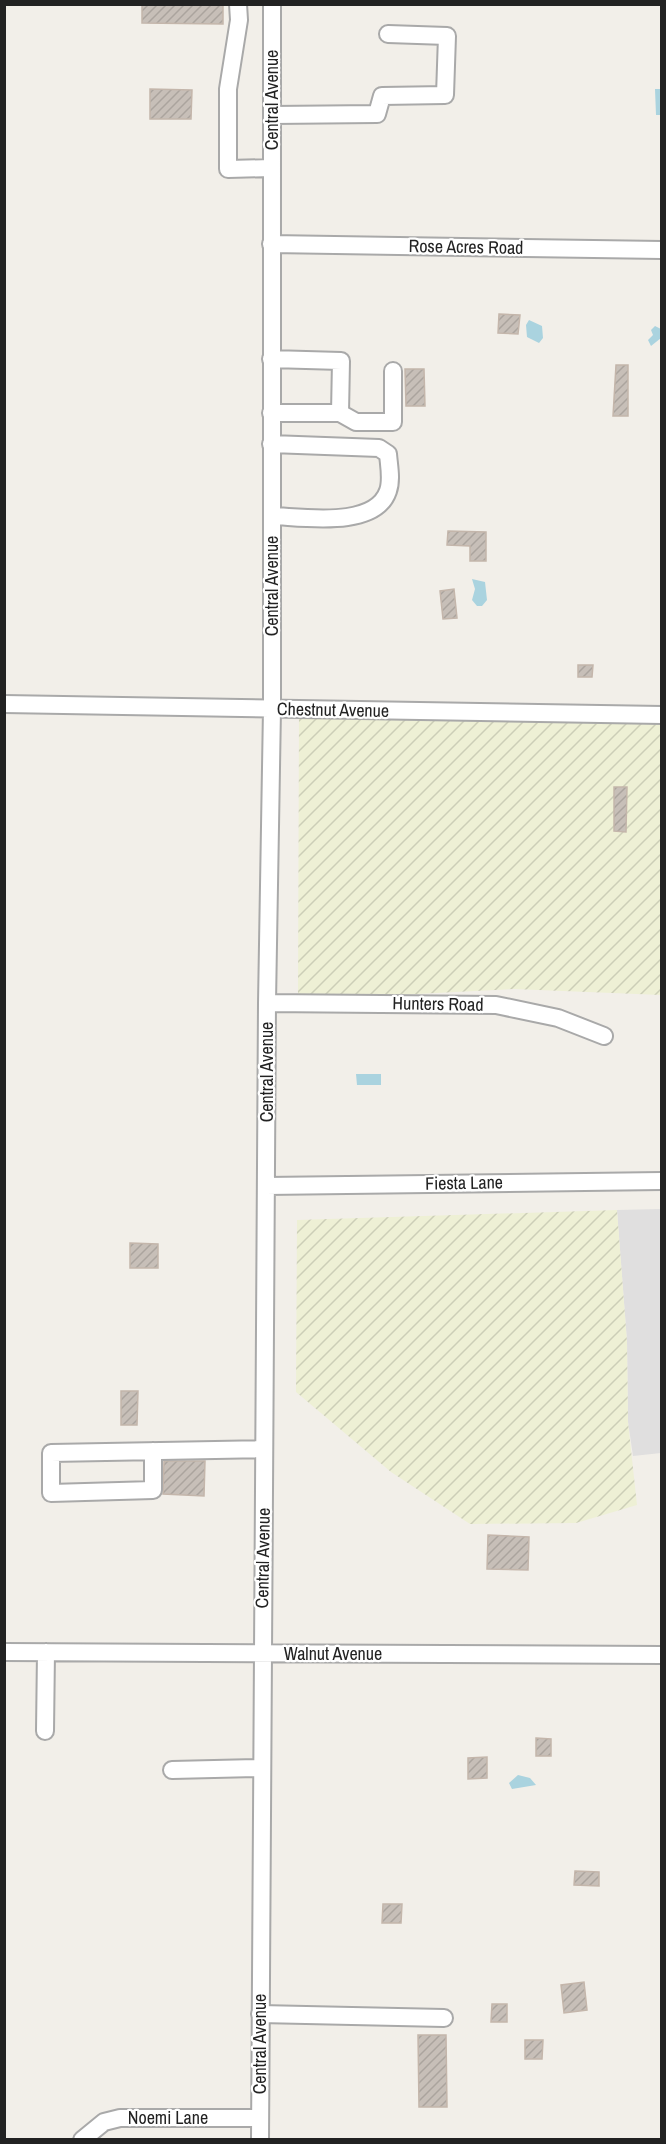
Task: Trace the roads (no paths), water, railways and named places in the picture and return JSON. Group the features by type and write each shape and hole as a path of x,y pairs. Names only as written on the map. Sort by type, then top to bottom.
{"street":[{"path":"238,4 239,20 228,89 228,170 271,168"},
{"name":"Central Avenue","path":"260,2139 267,1003 272,709 272,4"},
{"path":"272,116 377,114 382,96 445,95 447,36 388,34"},
{"name":"Rose Acres Road","path":"271,244 662,250"},
{"path":"271,359 341,361 340,413"},
{"path":"272,413 340,413 356,422 393,422 393,371"},
{"path":"272,444 379,448 388,454 390,474 388,492 378,506 355,517 272,516"},
{"name":"Chestnut Avenue","path":"4,704 662,715"},
{"name":"Hunters Road","path":"267,1003 496,1005 558,1018 604,1036"},
{"name":"Fiesta Lane","path":"266,1186 662,1181"},
{"path":"153,1451 153,1490 51,1493 51,1453 153,1451 264,1449"},
{"name":"Walnut Avenue","path":"4,1652 662,1655"},
{"path":"45,1731 46,1652"},
{"path":"172,1770 261,1768"},
{"path":"261,2014 444,2019"},
{"name":"Noemi Lane","path":"82,2139 104,2122 120,2118 260,2118"}],"water":[{"path":"655,89 661,89 661,115 656,115"},
{"path":"529,320 542,326 543,338 539,343 527,337 526,325"},
{"path":"655,326 661,329 661,338 651,346 648,340 653,335 651,330"},
{"path":"472,579 485,582 487,600 482,606 477,606 472,600 475,589"},
{"path":"356,1074 381,1074 381,1085 357,1085"},
{"path":"518,1775 530,1778 536,1785 512,1789 509,1783"}]}
